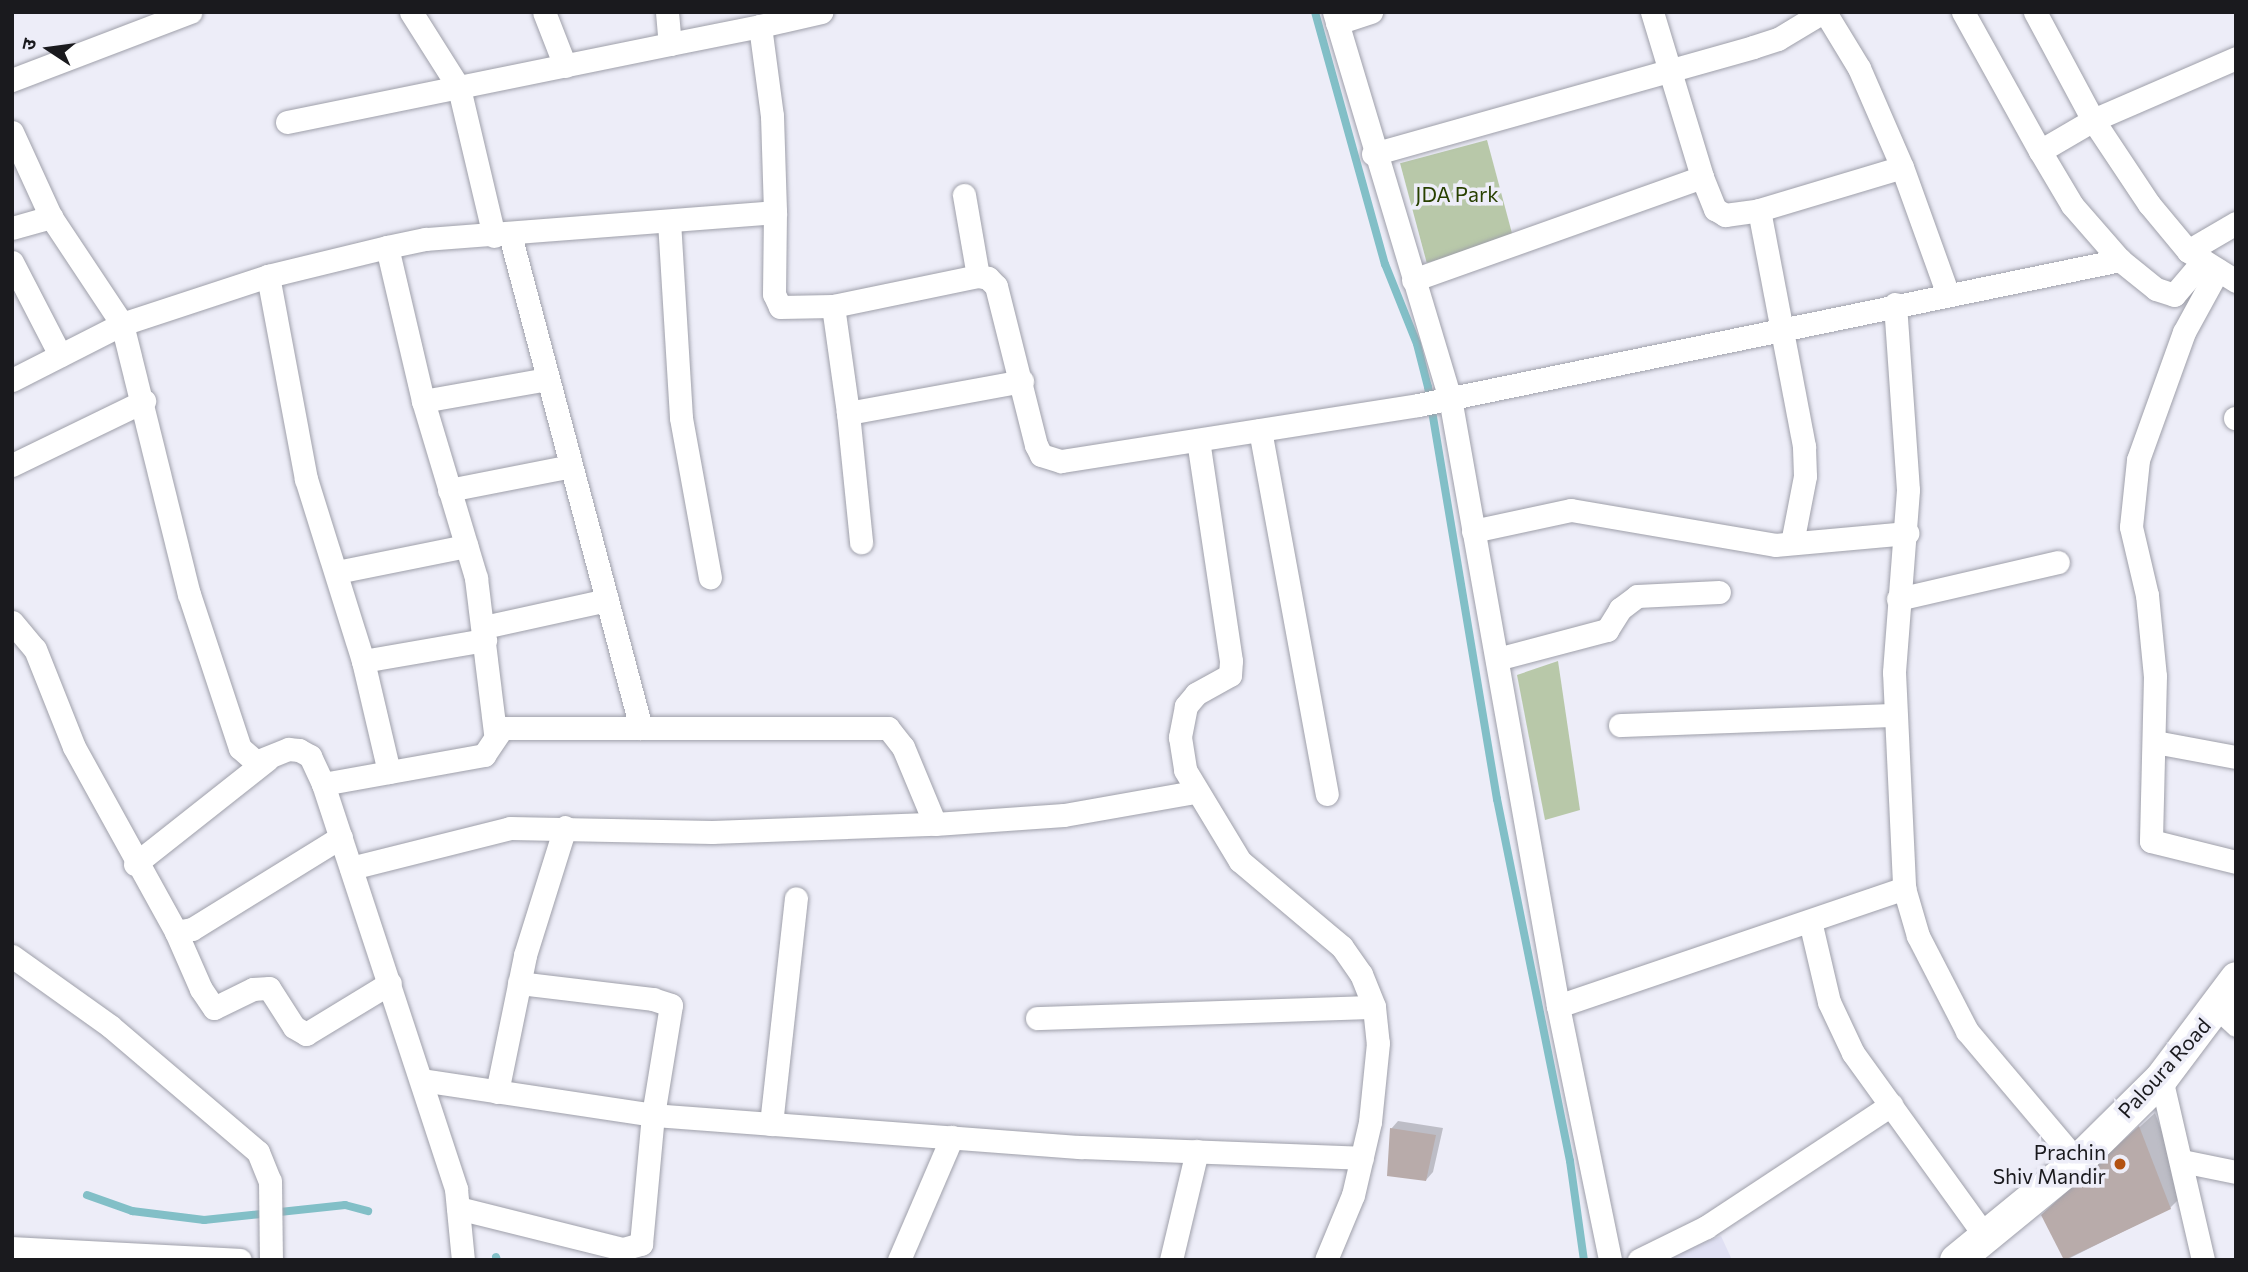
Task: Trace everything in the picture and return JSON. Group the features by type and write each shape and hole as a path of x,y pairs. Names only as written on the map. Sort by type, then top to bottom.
{"main road":[{"name":"Paloura Road","path":"1956,1260 2077,1161 2227,1016 2236,978"}],"street":[{"path":"12,80 190,12"},
{"path":"411,12 458,88 548,379 641,728"},
{"path":"544,12 565,66"},
{"path":"667,12 670,44"},
{"path":"287,122 821,12"},
{"path":"1371,12 1335,18 1446,399 1497,659 1558,1006 1610,1260"},
{"path":"1651,12 1702,177 1715,209 1726,215 1759,210 1902,167"},
{"path":"1373,154 1778,39 1824,12 1859,68 1902,167 1948,295"},
{"path":"1963,12 2071,205 2120,260 2166,295 2182,290 2211,266"},
{"path":"2035,12 2093,120 2149,204 2211,266"},
{"path":"760,26 772,116 775,302 789,309 833,306 978,276 996,286 1036,445 1049,460 1198,440 1418,405 1783,333 1895,304 2120,260"},
{"path":"2040,151 2093,120 2236,58"},
{"path":"12,132 51,217 122,324 144,401 190,594 235,735 246,758 256,762 288,750 299,750 310,756 323,784 422,1080 459,1214 461,1256"},
{"path":"1413,280 1702,177"},
{"path":"964,195 978,276"},
{"path":"1759,210 1804,446 1805,476 1792,543"},
{"path":"12,380 122,324 268,276 387,247 426,239 502,236 775,212"},
{"path":"12,228 51,217"},
{"path":"669,221 681,418 710,577"},
{"path":"2236,223 2211,266 2172,361 2134,481 2131,527 2147,595 2155,676 2155,742 2148,825 2151,841 2236,862"},
{"path":"323,784 484,755 495,732 485,634 466,546 423,401 387,247"},
{"path":"12,262 60,355"},
{"path":"268,276 306,479 363,661 389,772"},
{"path":"1895,304 1908,490 1907,533 1898,599 1894,715 1904,888 1918,936 1967,1031 2077,1161"},
{"path":"833,306 848,413 861,542"},
{"path":"423,401 548,379"},
{"path":"848,413 1022,381"},
{"path":"12,465 144,401"},
{"path":"1260,430 1327,794"},
{"path":"1198,440 1231,661 1230,675 1196,694 1181,721 1185,770 1195,792 1240,861 1342,947 1361,974 1374,1007 1376,1078 1362,1158 1353,1195 1326,1260"},
{"path":"449,490 571,466"},
{"path":"1473,531 1587,510 1745,542 1792,543 1907,533"},
{"path":"337,572 466,546"},
{"path":"1898,599 2058,562"},
{"path":"1497,659 1607,629 1620,608 1637,596 1719,592"},
{"path":"363,661 485,634 607,600"},
{"path":"12,622 35,649 69,737 135,864 176,932 201,989 214,1007 253,989 268,988 293,1027 306,1034 390,983"},
{"path":"1620,725 1894,715"},
{"path":"495,732 510,727 888,728 903,747 936,824"},
{"path":"2155,742 2236,757"},
{"path":"135,864 268,759"},
{"path":"351,868 494,830 565,827 712,832 936,824 1064,815 1195,792"},
{"path":"497,1092 519,983 565,827"},
{"path":"176,932 192,929 341,837"},
{"path":"1558,1006 1904,888"},
{"path":"771,1124 796,898"},
{"path":"1810,921 1839,1027 1985,1236"},
{"path":"12,956 110,1026 247,1142 266,1165 271,1196 268,1227 271,1260"},
{"path":"459,1214 636,1254 641,1244 653,1115 671,1005 653,999 519,983"},
{"path":"1037,1018 1374,1007"},
{"path":"2161,1078 2203,1260"},
{"path":"422,1080 653,1115 952,1137 1362,1158"},
{"path":"1639,1260 1706,1227 1891,1105"},
{"path":"899,1260 952,1137"},
{"path":"1171,1260 1197,1151"},
{"path":"2182,1161 2236,1172"},
{"path":"22,1252 240,1260"}],"shaded area":[{"path":"1721,1236 1732,1260 1658,1260"}],"green space":[{"name":"JDA Park","path":"1487,140 1514,239 1427,263 1400,163"},
{"path":"1558,661 1580,810 1545,820 1517,675"}],"building":[{"name":"Prachin Shiv Mandir","path":"2139,1126 2171,1209 2064,1260 2041,1215"},
{"path":"1390,1128 1436,1135 1426,1181 1387,1176"}],"waterway":[{"path":"1315,12 1385,264 1417,344 1428,387 1497,799 1570,1161 1584,1260"},
{"path":"87,1195 132,1211 204,1220 345,1205 368,1211"}],"place":[{"name":"Prachin Shiv Mandir","path":"2120,1164"}]}
